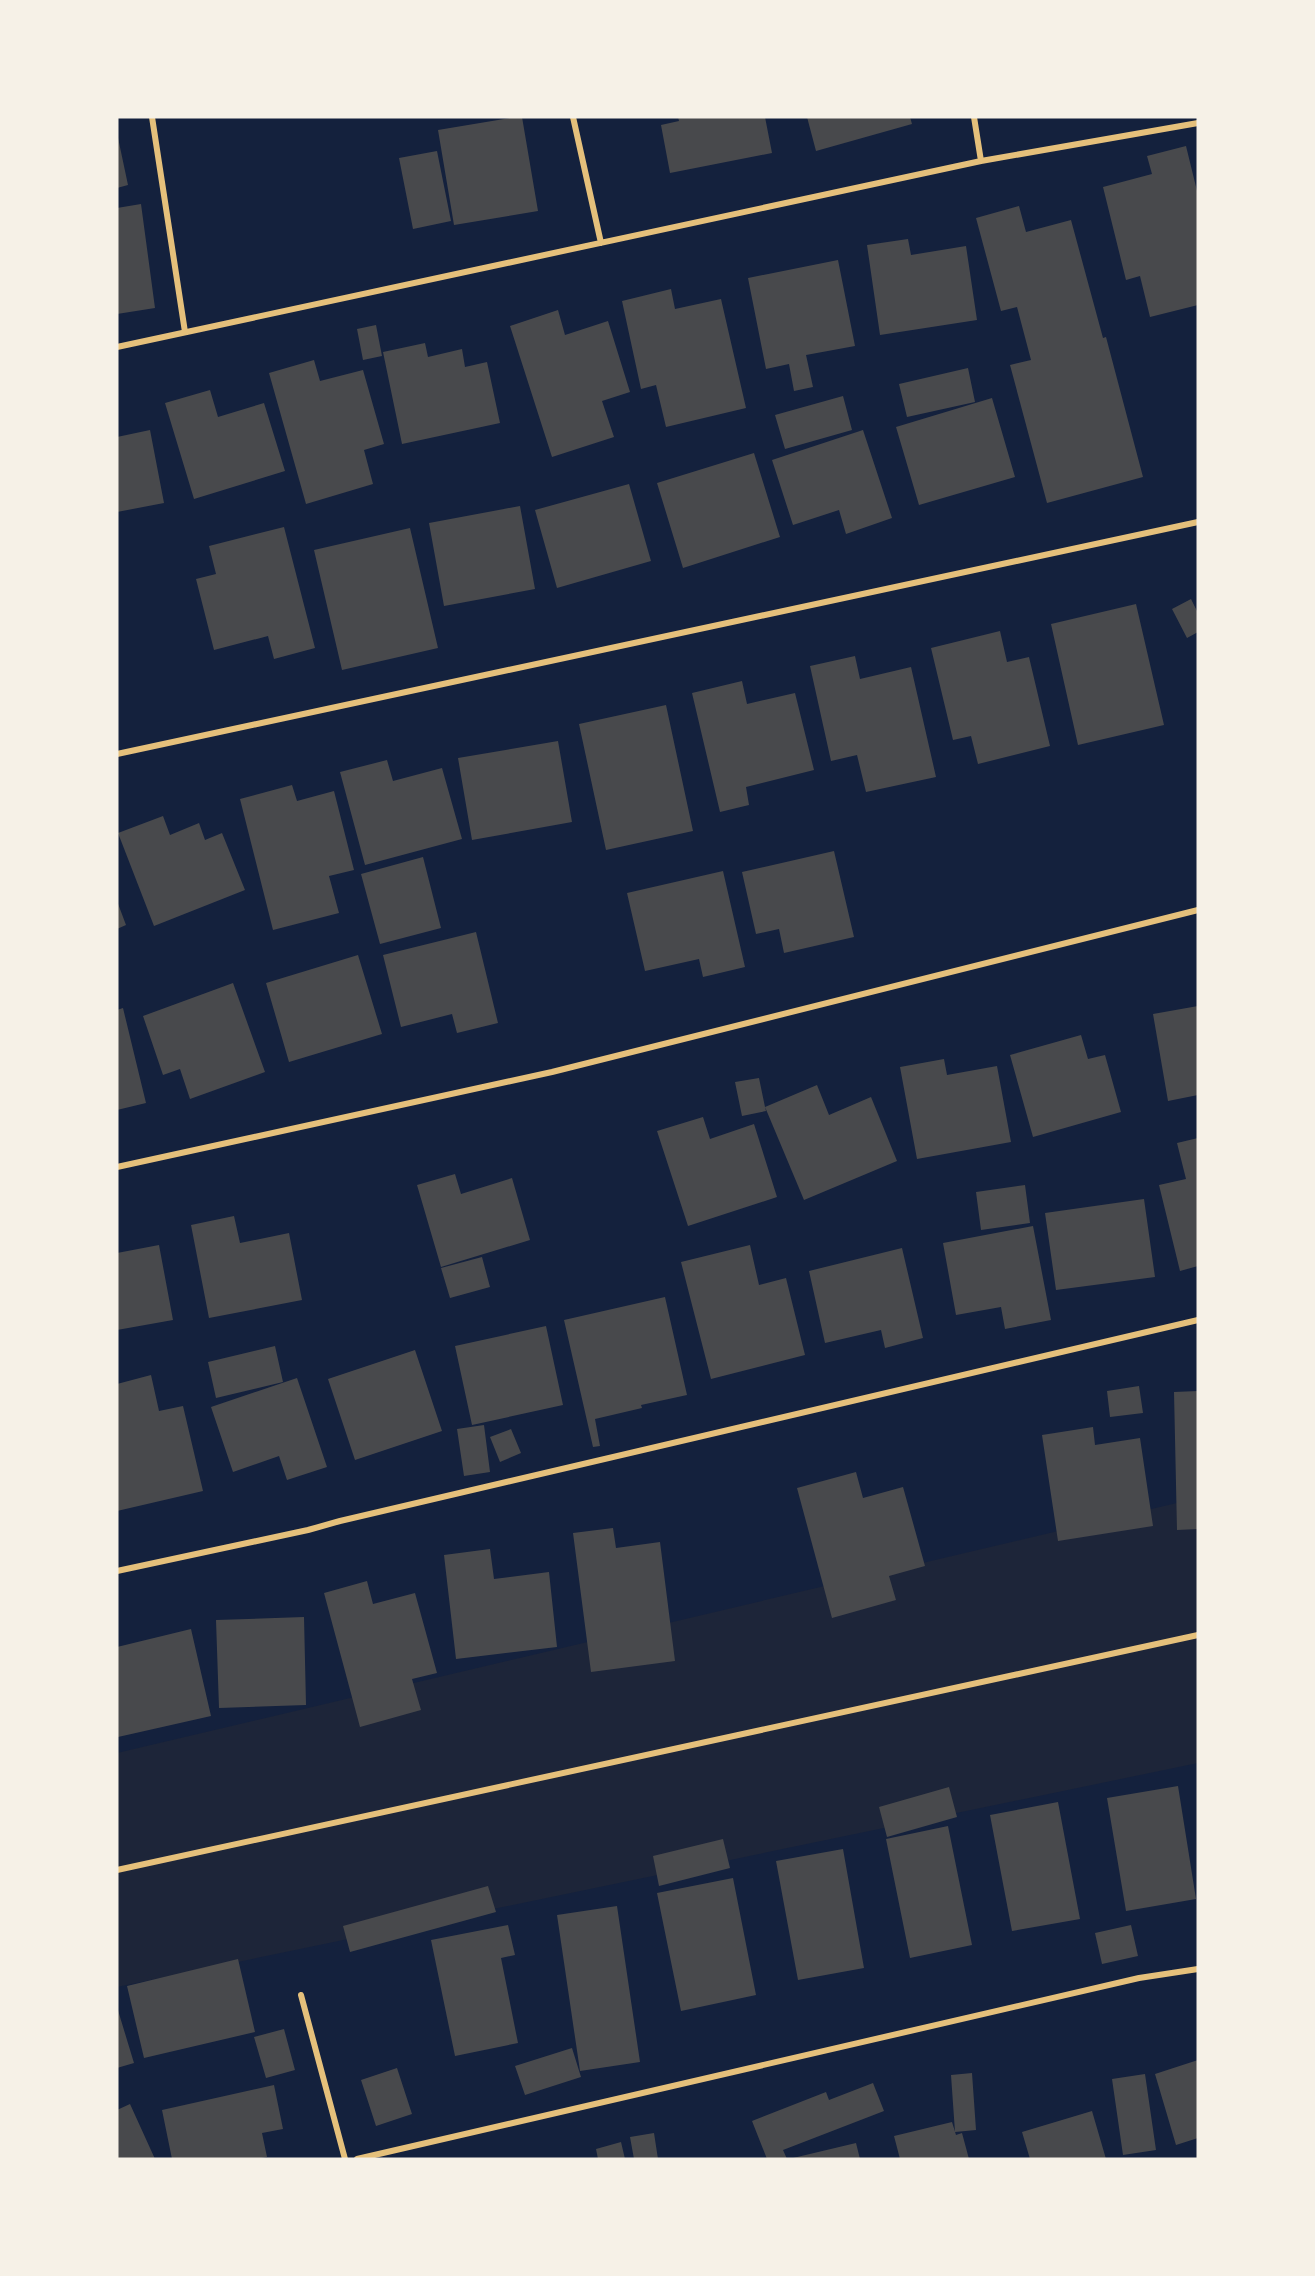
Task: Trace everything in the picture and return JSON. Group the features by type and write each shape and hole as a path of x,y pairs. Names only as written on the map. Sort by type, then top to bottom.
{"street":[{"path":"152,117 185,332"},
{"path":"573,117 601,243"},
{"path":"974,117 981,161"},
{"path":"117,347 981,161 1198,123"},
{"path":"117,754 1198,522"},
{"path":"117,1167 552,1072 1198,910"},
{"path":"117,1571 308,1530 1198,1320"},
{"path":"117,1870 1198,1635"},
{"path":"357,2159 1138,1978 1198,1969"},
{"path":"301,1995 345,2159"}],"shaded area":[{"path":"1198,1498 1198,1763 117,1987 117,1753"}],"building":[{"path":"522,117 538,211 454,225 438,130"},
{"path":"678,117 765,117 772,153 670,173 661,125 679,121"},
{"path":"807,117 910,117 912,124 816,151"},
{"path":"117,133 128,185 117,188"},
{"path":"1186,146 1198,195 1198,305 1150,317 1140,276 1126,280 1103,187 1152,174 1147,156"},
{"path":"437,151 451,221 413,229 399,158"},
{"path":"141,204 155,308 117,314 117,208"},
{"path":"1019,206 1026,232 1071,220 1103,338 1106,337 1143,477 1047,503 1010,365 1031,360 1017,307 1001,311 976,218"},
{"path":"908,239 911,255 966,246 977,320 880,335 867,245"},
{"path":"838,260 855,346 806,355 813,387 794,391 789,364 766,369 748,278"},
{"path":"671,289 675,309 721,299 746,408 666,427 656,385 641,389 622,301"},
{"path":"558,310 565,335 608,321 630,392 602,401 614,437 552,457 510,326"},
{"path":"376,325 382,356 363,360 357,329"},
{"path":"425,343 428,357 462,349 465,367 487,362 500,423 402,444 383,352"},
{"path":"314,360 320,381 363,370 384,444 364,450 373,484 306,504 269,373"},
{"path":"968,368 975,402 907,417 899,384"},
{"path":"210,390 218,417 264,403 285,471 194,499 165,403"},
{"path":"843,396 852,430 785,449 775,415"},
{"path":"992,398 1015,477 919,505 896,427"},
{"path":"150,430 164,503 117,512 117,437"},
{"path":"863,430 892,518 846,534 839,510 793,525 772,460"},
{"path":"754,453 780,537 683,568 657,483"},
{"path":"629,484 651,561 557,588 535,510"},
{"path":"520,506 535,589 444,606 429,523"},
{"path":"284,527 315,648 274,659 268,636 214,650 196,579 216,574 209,546"},
{"path":"410,528 438,648 342,670 314,550"},
{"path":"1191,599 1198,613 1198,632 1187,638 1172,609"},
{"path":"1136,604 1164,725 1078,745 1051,624"},
{"path":"1000,631 1007,662 1029,657 1050,746 978,764 971,736 953,740 931,648"},
{"path":"855,656 860,679 911,667 936,777 866,792 857,755 831,761 810,666"},
{"path":"742,681 747,704 795,693 814,770 746,787 749,805 720,812 692,693"},
{"path":"666,705 693,831 606,850 579,724"},
{"path":"558,741 572,822 472,840 458,758"},
{"path":"387,760 393,781 442,768 462,839 365,865 340,772"},
{"path":"292,785 297,801 334,791 354,870 329,876 339,913 273,930 240,799"},
{"path":"163,816 170,835 199,823 205,840 222,833 245,890 154,926 118,833"},
{"path":"834,851 854,937 784,953 779,929 756,934 742,872"},
{"path":"423,857 441,928 380,944 361,874"},
{"path":"723,871 745,967 703,977 699,959 645,971 627,893"},
{"path":"117,901 126,925 117,929"},
{"path":"476,932 498,1023 457,1033 452,1014 401,1027 383,955"},
{"path":"358,955 382,1034 289,1062 266,983"},
{"path":"233,983 265,1072 190,1099 180,1069 163,1075 143,1016"},
{"path":"1198,1006 1198,1095 1168,1101 1153,1014"},
{"path":"123,1008 146,1103 117,1110 117,1010"},
{"path":"1081,1035 1088,1059 1105,1055 1121,1112 1033,1137 1010,1055"},
{"path":"944,1059 947,1075 997,1066 1011,1142 917,1159 900,1067"},
{"path":"759,1078 766,1111 742,1116 735,1082"},
{"path":"817,1085 829,1115 871,1097 897,1161 804,1200 765,1107"},
{"path":"703,1117 710,1139 754,1124 777,1197 688,1226 657,1131"},
{"path":"1198,1138 1198,1266 1180,1271 1159,1185 1186,1179 1177,1143"},
{"path":"455,1174 461,1194 512,1178 530,1240 441,1267 417,1185"},
{"path":"1025,1185 1030,1223 981,1230 976,1192"},
{"path":"1144,1199 1155,1277 1056,1290 1045,1213"},
{"path":"234,1216 240,1243 289,1233 302,1300 209,1318 191,1225"},
{"path":"1033,1226 1051,1320 1005,1329 1001,1307 956,1315 943,1243"},
{"path":"159,1245 173,1320 117,1330 117,1253"},
{"path":"750,1245 759,1285 786,1278 805,1355 711,1379 681,1262"},
{"path":"902,1248 923,1338 885,1348 881,1330 825,1343 809,1271"},
{"path":"482,1257 490,1287 450,1298 441,1268"},
{"path":"665,1297 687,1395 641,1405 642,1408 595,1419 600,1446 593,1447 564,1320"},
{"path":"546,1326 563,1405 472,1425 455,1346"},
{"path":"275,1346 283,1382 216,1398 208,1362"},
{"path":"415,1350 442,1431 355,1460 328,1379"},
{"path":"151,1375 159,1411 183,1406 203,1491 117,1511 117,1384"},
{"path":"297,1378 327,1467 287,1480 279,1456 233,1472 211,1407"},
{"path":"1139,1386 1143,1413 1110,1417 1107,1391"},
{"path":"1198,1391 1198,1529 1177,1530 1174,1392"},
{"path":"484,1425 490,1472 464,1476 457,1429"},
{"path":"1093,1427 1095,1445 1140,1438 1153,1526 1058,1541 1042,1435"},
{"path":"511,1429 521,1453 500,1462 490,1437"},
{"path":"856,1472 863,1498 903,1487 925,1566 889,1576 896,1600 832,1618 797,1488"},
{"path":"613,1528 616,1548 660,1542 675,1661 591,1672 573,1533"},
{"path":"490,1549 494,1579 549,1572 557,1647 456,1659 444,1555"},
{"path":"367,1581 373,1604 415,1593 437,1673 412,1679 421,1710 360,1727 324,1593"},
{"path":"304,1617 306,1705 219,1708 216,1620"},
{"path":"191,1629 211,1716 118,1737 117,1647"},
{"path":"1178,1786 1196,1899 1126,1911 1107,1798"},
{"path":"949,1787 957,1817 887,1837 879,1807"},
{"path":"1058,1802 1080,1919 1012,1931 990,1815"},
{"path":"948,1826 972,1945 910,1958 886,1839"},
{"path":"723,1839 730,1868 659,1886 653,1856"},
{"path":"843,1849 864,1968 798,1980 776,1861"},
{"path":"733,1878 756,1995 681,2011 657,1893"},
{"path":"488,1886 496,1912 350,1952 343,1926"},
{"path":"617,1906 640,2062 580,2071 557,1915"},
{"path":"508,1925 515,1955 501,1958 518,2043 455,2056 431,1940"},
{"path":"1131,1925 1138,1956 1102,1964 1095,1933"},
{"path":"238,1959 255,2032 144,2058 127,1986"},
{"path":"117,2007 134,2063 117,2068"},
{"path":"284,2029 295,2070 266,2078 254,2037"},
{"path":"572,2048 581,2077 525,2095 515,2066"},
{"path":"1198,2060 1198,2138 1176,2145 1155,2074"},
{"path":"397,2068 412,2114 376,2126 361,2080"},
{"path":"972,2073 976,2130 955,2132 951,2075"},
{"path":"1145,2074 1156,2150 1123,2155 1112,2079"},
{"path":"873,2083 884,2111 783,2150 787,2159 767,2159 752,2121 826,2092 829,2100"},
{"path":"274,2085 283,2129 262,2133 267,2157 172,2159 162,2110"},
{"path":"130,2104 155,2159 118,2159 117,2110"},
{"path":"1092,2111 1106,2159 1030,2159 1022,2132"},
{"path":"952,2122 956,2135 962,2133 969,2159 900,2159 894,2136"},
{"path":"654,2133 658,2159 634,2159 630,2137"},
{"path":"621,2142 625,2159 598,2159 596,2149"},
{"path":"856,2143 860,2159 793,2159 793,2158"}]}
